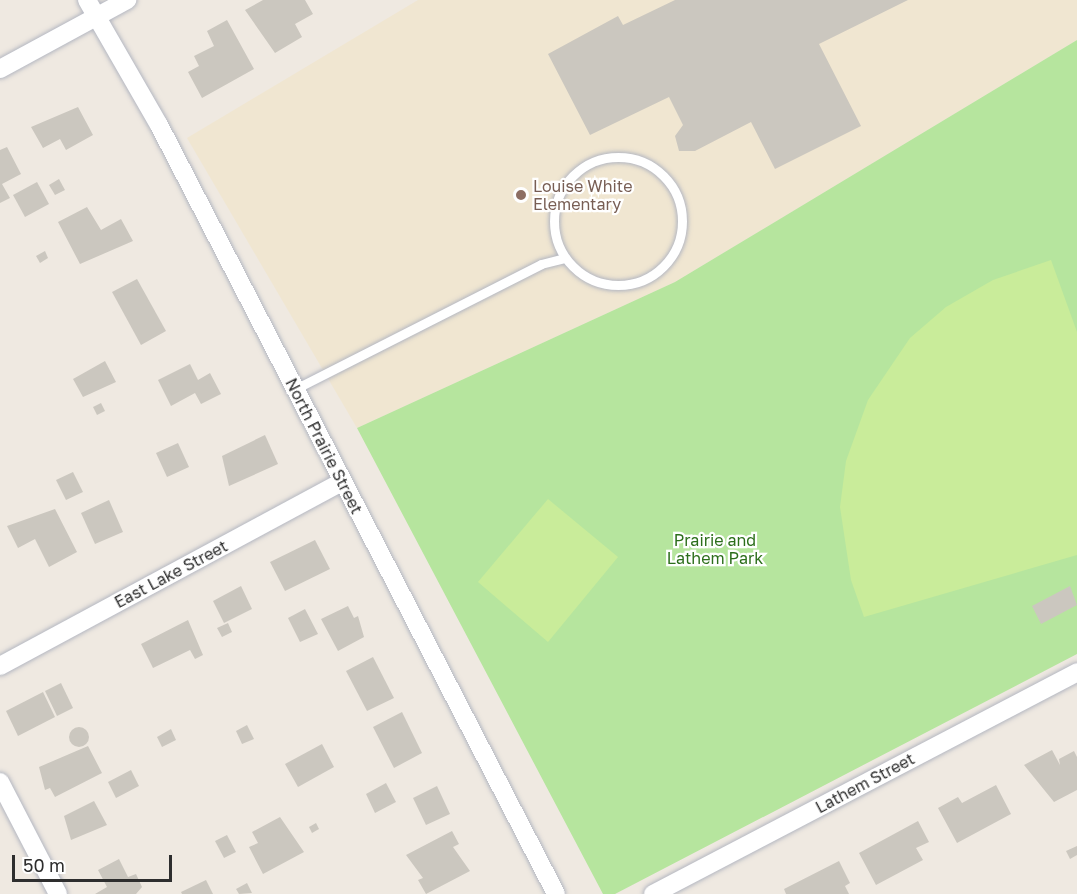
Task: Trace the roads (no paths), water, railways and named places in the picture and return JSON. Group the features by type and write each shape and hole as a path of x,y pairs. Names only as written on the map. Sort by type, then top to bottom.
{"street":[{"name":"North Prairie Street","path":"87,0 159,125 556,894"},
{"path":"0,69 127,0"},
{"name":"East Lake Street","path":"0,666 342,482"},
{"name":"Lathem Street","path":"653,894 1077,672"},
{"path":"0,783 58,894"}],"lane":[{"path":"608,158 637,159 672,186 683,227 673,254 654,275 612,285 586,277 565,258 555,232 556,205 580,169 608,158"},
{"path":"295,389 541,264 565,258"}],"place":[{"name":"Louise White Elementary","path":"521,195"}],"park label":[{"name":"Prairie and Lathem Park","path":"715,549"}]}
